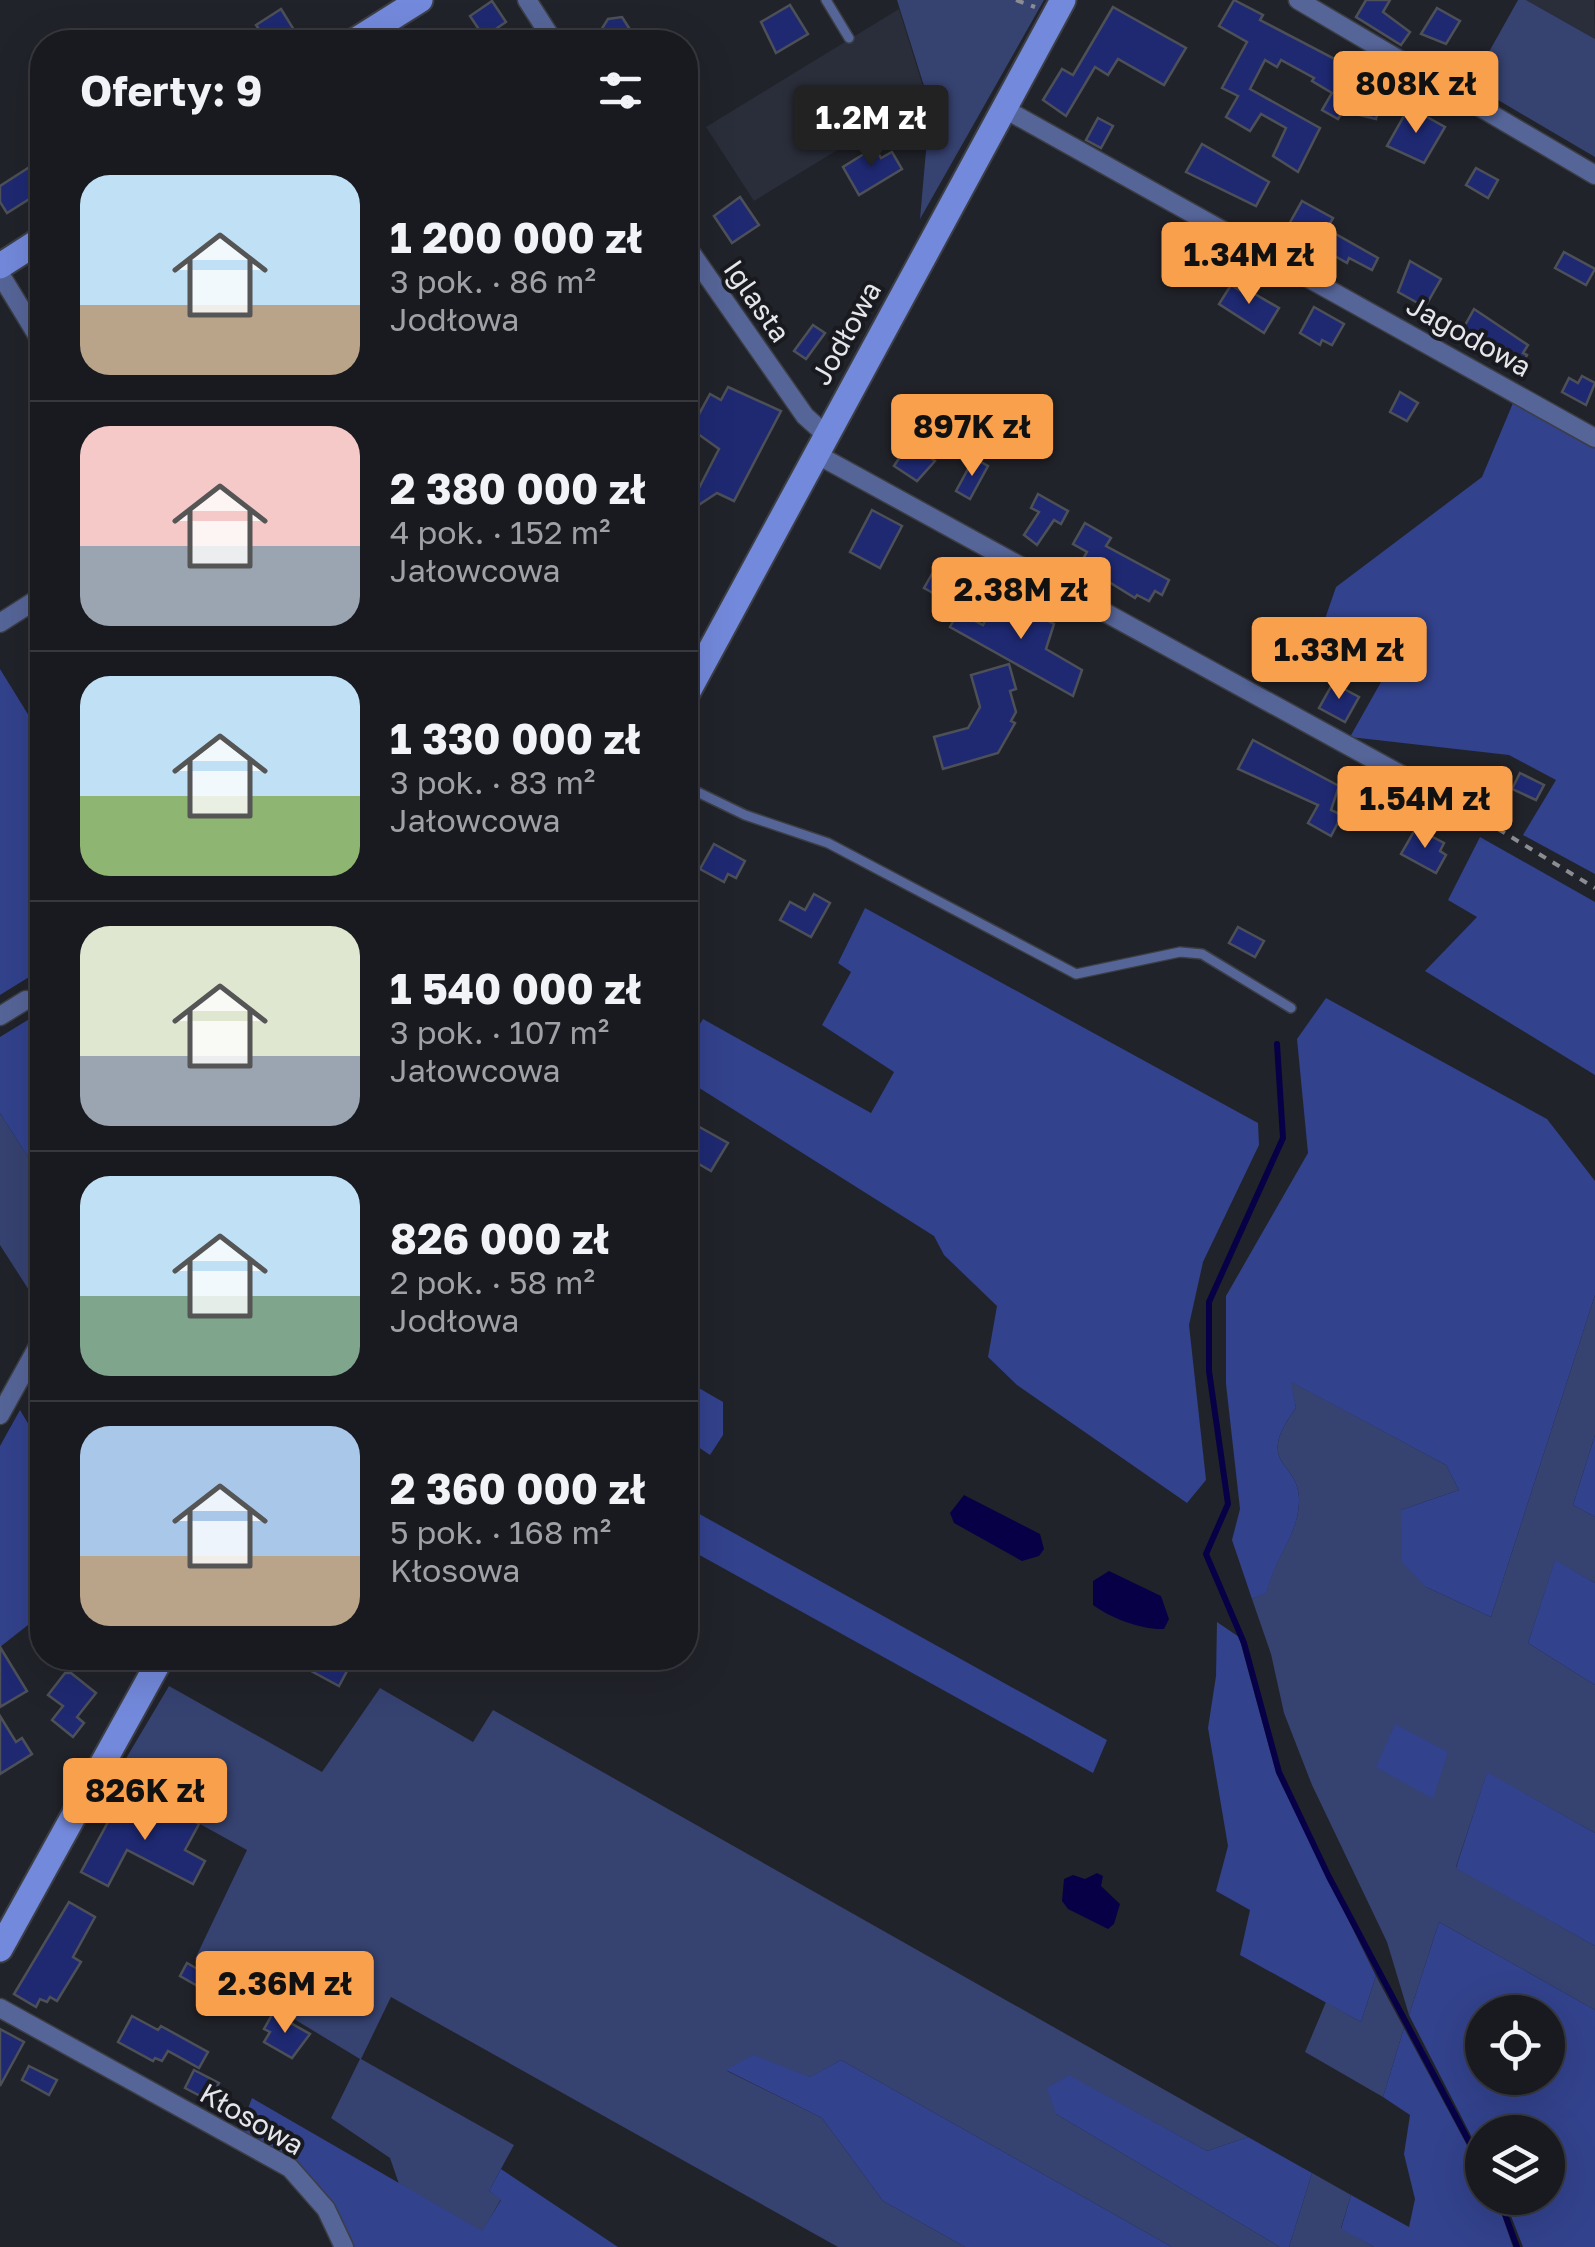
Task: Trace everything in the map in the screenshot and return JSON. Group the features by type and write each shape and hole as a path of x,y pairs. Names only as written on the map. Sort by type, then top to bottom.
{"street":[{"path":"372,30 420,0"},
{"path":"526,0 546,30"},
{"path":"1298,0 1595,176"},
{"name":"Jodłowa","path":"698,673 1003,108 1052,6"},
{"name":"Jagodowa","path":"1003,108 1595,438"},
{"path":"0,266 30,247"},
{"name":"Iglasta","path":"698,263 821,444 1482,819"},
{"path":"0,274 30,323"},
{"path":"0,623 30,604"},
{"path":"0,1016 26,1000"},
{"path":"0,1415 30,1361"},
{"path":"0,1950 154,1670"},
{"name":"Kłosowa","path":"0,2008 290,2168 326,2208 344,2247"}],"lane":[{"path":"826,0 849,38"},
{"path":"698,792 745,816 828,843 1048,963 1076,974 1180,952 1202,954 1291,1008"}],"path":[{"path":"1016,0 1052,6"},
{"path":"1482,819 1595,888"}],"shaded area":[{"path":"897,0 1044,0 920,219 930,105"},
{"path":"1518,0 1526,0 1595,39 1595,157 1471,84"},
{"path":"1526,0 1594,0 1595,39"},
{"path":"899,9 926,96 754,201 706,127"},
{"path":"1513,403 1595,446 1595,874 1523,835 1556,780 1509,755 1350,737 1381,682 1316,645 1336,587 1482,477"},
{"path":"0,669 30,718 30,976 0,995"},
{"path":"1480,837 1595,902 1595,1075 1425,971 1477,917 1448,900"},
{"path":"865,908 1258,1123 1259,1145 1203,1262 1189,1325 1206,1480 1187,1503 1017,1385 988,1357 997,1306 944,1255 934,1236 698,1087 698,1027 703,1019 871,1113 894,1072 822,1025 851,972 838,963"},
{"path":"1326,998 1547,1119 1595,1181 1595,1295 1491,1617 1426,1587 1402,1562 1401,1510 1459,1490 1446,1465 1291,1382 1296,1408 1278,1442 1278,1453 1298,1488 1298,1514 1267,1592 1252,1599 1232,1540 1240,1509 1226,1384 1226,1296 1308,1153 1297,1039"},
{"path":"30,1019 30,1160 0,1113 0,1037"},
{"path":"0,1113 30,1160 30,1292 0,1245"},
{"path":"1595,1295 1595,1435 1573,1505 1595,1517 1595,1583 1555,1561 1528,1643 1595,1685 1595,1833 1487,1773 1456,1867 1595,1946 1595,2010 1439,1922 1409,2015 1387,1942 1312,1785 1284,1713 1271,1654 1252,1599 1267,1591 1298,1514 1298,1488 1278,1453 1284,1427 1296,1408 1290,1381 1446,1465 1459,1490 1401,1510 1426,1587 1491,1617"},
{"path":"698,1388 723,1402 723,1435 710,1455 698,1447"},
{"path":"20,1410 30,1427 30,1623 0,1647 0,1446"},
{"path":"1595,1435 1595,1517 1573,1505"},
{"path":"964,1495 1040,1534 1044,1549 1039,1556 1022,1561 954,1523 950,1513"},
{"path":"698,1513 1107,1740 1093,1773 698,1554"},
{"path":"1555,1560 1595,1583 1595,1685 1528,1643"},
{"path":"1109,1571 1161,1596 1169,1619 1164,1629 1127,1622 1093,1605 1093,1581"},
{"path":"1217,1622 1239,1637 1276,1773 1376,1976 1361,2022 1240,1955 1250,1910 1216,1891 1228,1846 1208,1728 1216,1676"},
{"path":"169,1686 322,1772 380,1688 473,1742 493,1710 1248,2137 1207,2151 1069,2076 1056,2114 1280,2247 1172,2247 841,2060 811,2077 727,2071 822,2118 883,2201 965,2247 838,2247 391,1997 361,2059 514,2145 489,2191 501,2199 482,2232 400,2187 390,2158 331,2118 360,2059 195,1959 247,1850 115,1777"},
{"path":"1395,1724 1448,1752 1433,1799 1376,1767"},
{"path":"1487,1772 1595,1833 1595,1946 1456,1868"},
{"path":"1097,1873 1103,1876 1101,1886 1120,1904 1114,1924 1108,1929 1068,1909 1062,1901 1064,1879 1073,1875 1085,1879"},
{"path":"1439,1922 1595,2010 1595,2247 1523,2247 1511,2215 1565,2215 1565,2115 1465,2115 1465,2124 1409,2015"},
{"path":"1376,1976 1404,2028 1383,2097 1305,2052 1326,2002 1361,2022"},
{"path":"1404,2028 1465,2141 1465,2215 1502,2215 1513,2247 1374,2247 1341,2229 1351,2195 1409,2227 1415,2199 1404,2154 1410,2115 1383,2097"},
{"path":"753,2055 810,2077 841,2060 1172,2247 965,2247 883,2201 822,2118 726,2070"},
{"path":"1069,2075 1207,2151 1248,2137 1312,2173 1289,2247 1280,2247 1056,2114 1047,2088"},
{"path":"252,2098 482,2231 501,2200 489,2191 501,2169 618,2247 339,2247 340,2216 303,2169 238,2134"},
{"path":"1312,2173 1351,2195 1341,2228 1374,2247 1289,2247"}],"building":[{"path":"1234,0 1263,15 1260,20 1346,65 1343,69 1351,74 1348,80 1358,85 1352,95 1380,102 1376,119 1343,111 1338,119 1322,110 1332,93 1281,60 1277,67 1265,60 1250,89 1320,128 1298,172 1273,156 1286,128 1261,114 1250,131 1226,117 1238,96 1222,88 1247,42 1219,26"},
{"path":"1366,0 1390,0 1383,12 1410,32 1401,45 1356,17"},
{"path":"492,1 506,22 494,30 479,30 470,16"},
{"path":"790,5 808,34 776,53 761,22"},
{"path":"1113,7 1186,48 1164,85 1118,59 1108,75 1095,67 1066,116 1043,100 1062,69 1073,75"},
{"path":"1437,8 1460,21 1446,44 1421,34"},
{"path":"281,9 294,30 260,30 256,25"},
{"path":"622,17 630,30 601,30 608,19"},
{"path":"1409,107 1445,127 1424,163 1387,146"},
{"path":"1098,118 1113,126 1101,148 1086,140"},
{"path":"1202,144 1269,182 1256,206 1186,172"},
{"path":"875,147 881,158 892,152 902,169 859,195 843,167"},
{"path":"30,167 30,199 7,213 0,202 0,186"},
{"path":"1476,168 1498,180 1488,198 1466,185"},
{"path":"740,197 759,225 732,243 714,216"},
{"path":"1302,201 1333,218 1327,229 1378,258 1372,270 1349,258 1347,263 1333,255 1335,251 1288,226"},
{"path":"1564,252 1595,269 1586,285 1555,268"},
{"path":"1410,261 1441,279 1425,307 1398,292"},
{"path":"1231,285 1239,290 1241,286 1279,308 1264,333 1219,304"},
{"path":"1314,307 1344,324 1332,345 1322,340 1320,345 1300,333"},
{"path":"1474,309 1528,345 1518,371 1458,338"},
{"path":"813,325 825,333 806,359 794,351"},
{"path":"1582,376 1595,383 1586,405 1562,392 1569,378 1578,383"},
{"path":"728,387 781,411 734,501 717,493 698,505 698,483 700,486 719,449 698,434 698,416 710,394 721,400"},
{"path":"1400,392 1418,403 1407,421 1390,412"},
{"path":"909,443 935,461 917,481 894,466"},
{"path":"974,458 988,466 970,499 956,491"},
{"path":"1038,494 1068,511 1061,524 1054,520 1037,545 1024,535 1039,512 1031,508"},
{"path":"872,510 902,526 880,568 850,552"},
{"path":"1085,523 1111,538 1106,546 1169,580 1162,595 1155,591 1149,601 1137,595 1135,598 1080,564 1087,552 1073,544"},
{"path":"939,562 970,579 955,605 924,588"},
{"path":"998,596 1054,624 1046,649 1082,670 1073,696 950,627 958,612 983,625"},
{"path":"1009,664 1016,689 1010,691 1016,712 1011,721 1015,723 998,753 943,769 934,737 968,728 980,707 971,675"},
{"path":"1333,683 1359,697 1345,722 1319,708"},
{"path":"1253,740 1339,786 1331,810 1342,815 1331,836 1308,823 1318,805 1238,769"},
{"path":"1520,773 1544,785 1536,800 1512,789"},
{"path":"1416,828 1444,843 1440,851 1446,855 1436,873 1401,854"},
{"path":"714,844 745,861 736,878 728,874 724,882 700,869"},
{"path":"814,894 830,903 811,937 780,920 790,902 805,910"},
{"path":"1238,927 1264,941 1255,957 1229,943"},
{"path":"698,1126 728,1143 711,1171 698,1164"},
{"path":"0,1647 27,1691 0,1707"},
{"path":"309,1670 347,1671 339,1686"},
{"path":"65,1673 71,1673 96,1693 77,1717 84,1723 73,1737 52,1720 63,1706 48,1695"},
{"path":"0,1716 16,1742 22,1738 32,1754 0,1774"},
{"path":"121,1798 160,1819 166,1807 199,1824 185,1850 205,1861 193,1884 127,1850 108,1886 81,1872"},
{"path":"69,1902 95,1917 73,1957 81,1962 57,2001 50,1997 47,2002 40,1999 36,2007 14,1994"},
{"path":"187,1963 224,1984 217,1997 180,1976"},
{"path":"273,2013 310,2034 292,2058 264,2042 270,2032 264,2029"},
{"path":"132,2016 158,2030 161,2026 208,2052 199,2068 168,2051 162,2061 153,2061 118,2042"},
{"path":"0,2029 24,2042 0,2086"},
{"path":"29,2066 57,2080 49,2095 22,2080"},
{"path":"194,2070 219,2083 210,2101 185,2088"}],"waterway":[{"path":"1277,1044 1283,1138 1209,1302 1209,1371 1228,1504 1206,1554 1244,1643 1279,1772 1329,1877 1465,2134"},
{"path":"1505,2215 1517,2247"}]}
